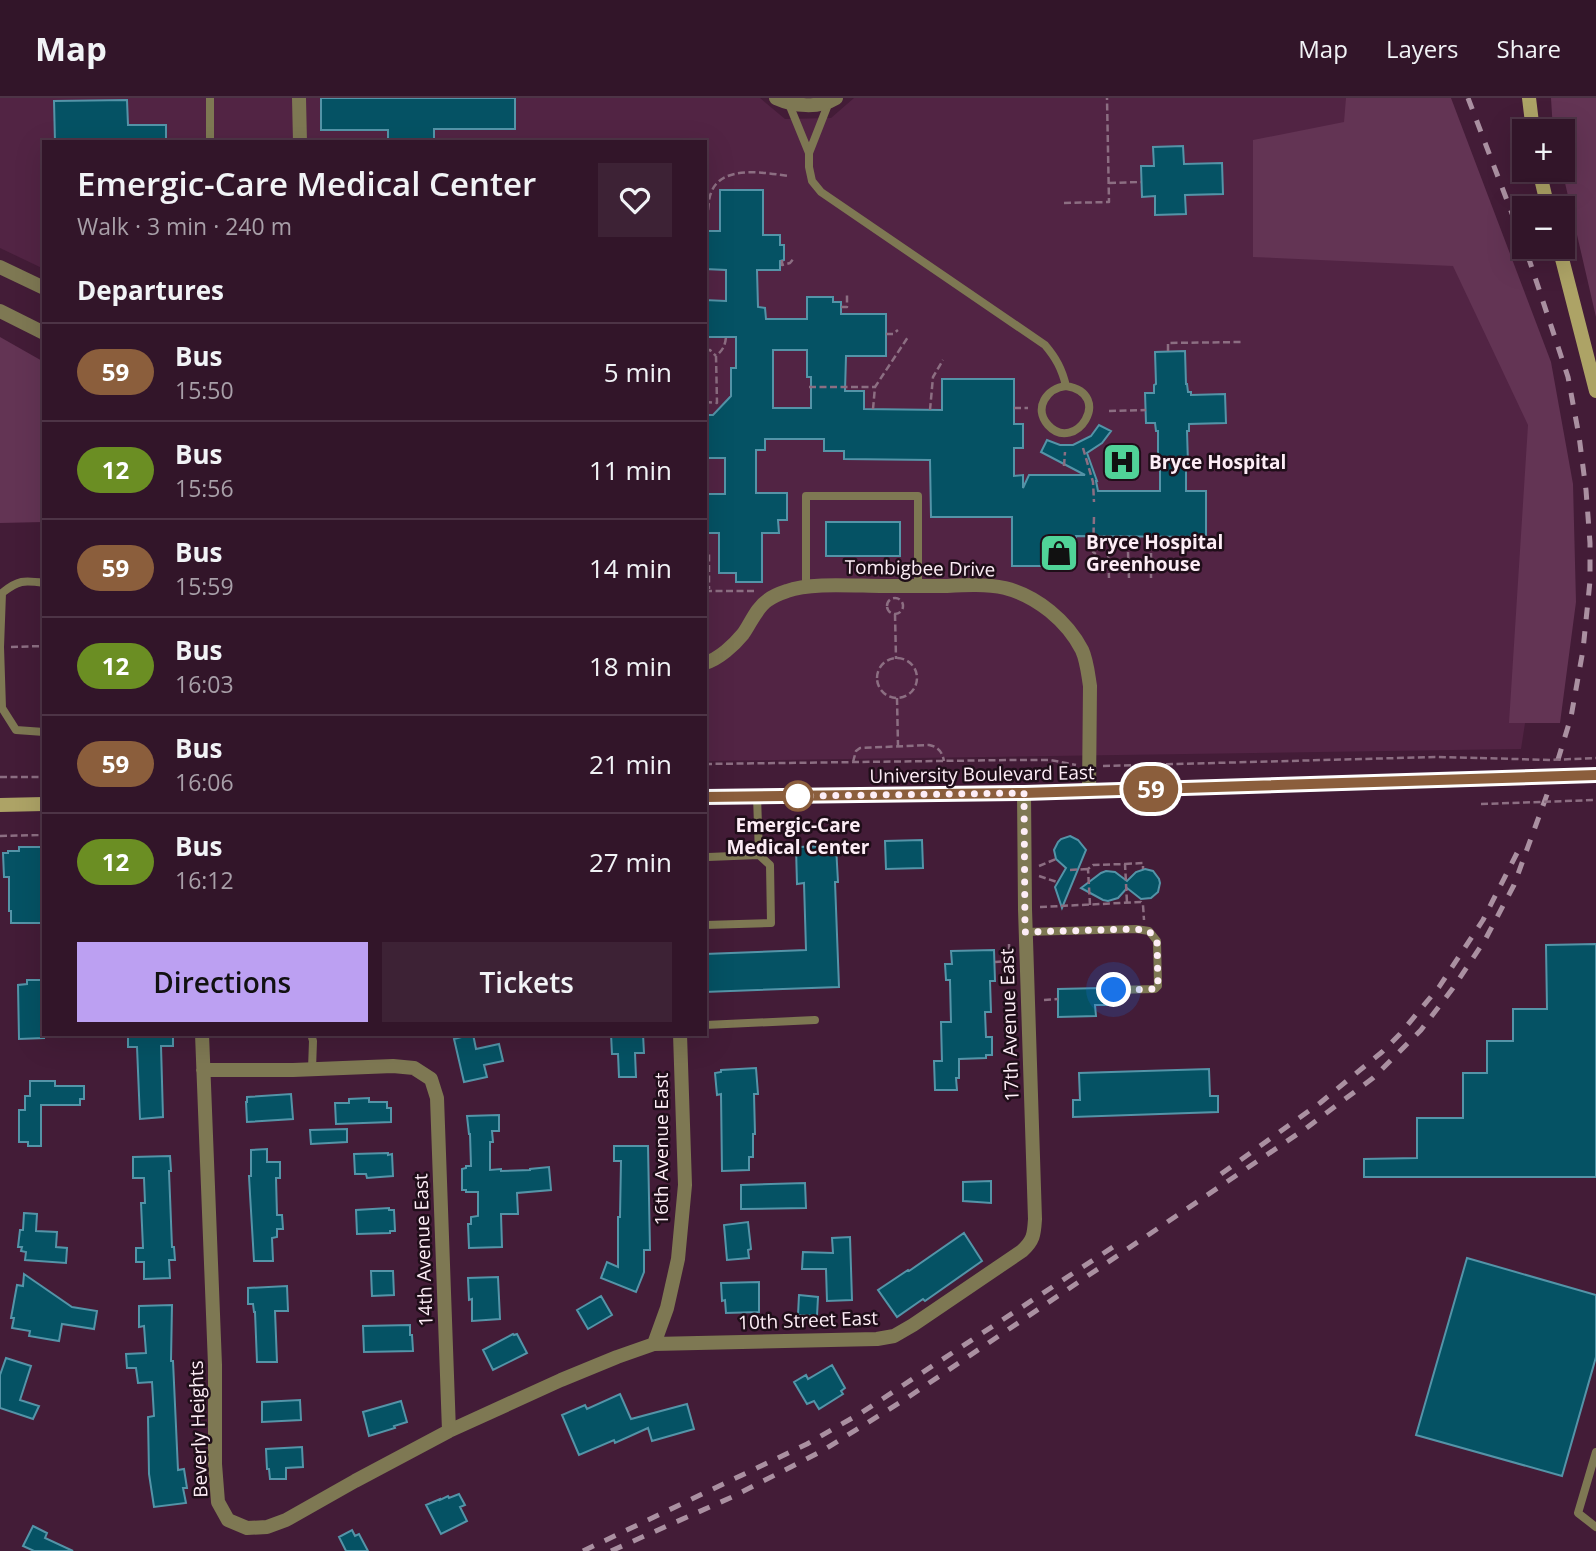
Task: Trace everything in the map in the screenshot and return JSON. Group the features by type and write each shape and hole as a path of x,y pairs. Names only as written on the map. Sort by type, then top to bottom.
{"main road":[{"path":"1529,98 1532,119"},
{"path":"1562,259 1595,387"},
{"name":"University Boulevard East","path":"707,797 1024,793 1596,775"},
{"path":"0,804 42,804"}],"street":[{"path":"299,98 300,140"},
{"path":"783,101 809,105 833,100"},
{"path":"0,267 42,287"},
{"path":"0,311 42,332"},
{"name":"Tombigbee Drive","path":"707,663 728,649 743,634 752,617 766,601 788,590 806,586 987,586 1007,589 1026,596 1052,612 1073,635 1083,652 1090,686 1089,791"},
{"name":"17th Avenue East","path":"1022,1251 1030,1244 1035,1219 1025,932 1024,793"},
{"name":"Beverly Heights","path":"202,1036 215,1365 215,1464 218,1502 228,1520 247,1528 267,1527 286,1520 355,1480 449,1432 572,1376 654,1344"},
{"name":"16th Avenue East","path":"654,1344 667,1308 680,1247 685,1185 680,1036"},
{"name":"14th Avenue East","path":"312,1069 393,1066 414,1068 432,1079 437,1098 449,1432"},
{"path":"204,1070 312,1069"},
{"name":"10th Street East","path":"654,1344 855,1340 894,1336 1022,1251"}],"lane":[{"path":"210,98 210,140"},
{"path":"833,100 809,153 813,181 821,192 1045,345 1056,358 1066,386"},
{"path":"783,101 809,153"},
{"path":"1066,386 1080,391 1086,397 1089,411 1087,419 1077,430 1061,432 1048,425 1042,411 1046,396 1051,390 1066,386"},
{"path":"806,586 806,496 918,496 918,586"},
{"path":"42,583 26,580 14,583 2,593 0,647 2,708 16,730 42,732"},
{"path":"757,796 759,855"},
{"path":"707,925 771,923 770,865 759,855 708,857"},
{"path":"1025,932 1149,931 1157,941 1158,986 1155,989 1114,990"},
{"path":"707,1025 816,1020"},
{"path":"312,1036 312,1069"},
{"path":"1596,1452 1578,1513 1596,1527"}],"path":[{"path":"1064,203 1109,202 1107,98"},
{"path":"707,217 709,200 717,183 740,173 789,176"},
{"path":"1109,183 1141,182"},
{"path":"782,260 782,265 794,258"},
{"path":"841,307 846,307 847,293"},
{"path":"886,334 893,334 898,330"},
{"path":"716,356 722,351 726,337"},
{"path":"873,410 875,387 908,337"},
{"path":"1168,351 1168,343 1242,342"},
{"path":"707,351 716,356 717,403"},
{"path":"930,410 931,383 943,360"},
{"path":"809,387 875,387"},
{"path":"707,402 721,406"},
{"path":"1014,408 1028,408"},
{"path":"1109,411 1146,410"},
{"path":"1083,448 1093,482 1094,502"},
{"path":"1065,452 1065,466"},
{"path":"1094,517 1093,552 1096,554 1096,569"},
{"path":"707,549 707,591 762,590"},
{"path":"1108,552 1109,578"},
{"path":"1128,552 1129,578"},
{"path":"1151,552 1151,578"},
{"path":"897,598 903,603 903,609 895,614 888,611 887,603 890,599 897,598"},
{"path":"895,614 896,659"},
{"path":"0,647 42,646"},
{"path":"902,659 912,666 916,678 913,690 897,698 886,695 877,679 880,667 890,660 902,659"},
{"path":"897,698 898,746"},
{"path":"853,762 856,751 860,748 898,746 935,746 944,761"},
{"path":"1480,758 1596,758"},
{"path":"0,777 42,777"},
{"path":"1481,804 1596,800"},
{"path":"0,835 42,835"},
{"path":"1039,866 1056,859"},
{"path":"1070,870 1088,869 1093,865 1143,863 1143,869"},
{"path":"1125,864 1127,903"},
{"path":"1105,865 1106,871"},
{"path":"1088,869 1090,905"},
{"path":"1039,876 1057,882"},
{"path":"1121,877 1127,877"},
{"path":"1040,907 1141,902 1144,930"},
{"path":"1009,944 1010,980"}],"shaded area":[{"name":"Bryce Hospital","path":"0,98 760,98 785,119 831,118 854,98 1414,98 1530,341 1547,583 1521,749 707,761 707,140 42,140 42,268 0,248"},
{"path":"1346,98 1451,98 1551,362 1573,484 1576,602 1560,723 1509,723 1528,425 1453,266 1253,257 1253,140 1344,122"},
{"path":"1551,98 1596,98 1596,317 1575,226 1575,196 1568,196 1565,182 1575,182 1575,119 1552,119"},
{"path":"0,337 42,361 42,522 0,523"}],"building":[{"path":"321,98 515,98 515,129 434,129 434,140 388,140 388,130 321,130"},
{"path":"127,100 128,125 166,125 166,140 55,140 54,101"},
{"path":"1183,146 1184,164 1222,163 1223,194 1185,195 1186,214 1155,215 1155,196 1142,197 1141,166 1154,166 1153,147"},
{"path":"720,190 763,190 763,235 780,235 780,245 784,245 784,260 780,261 780,270 757,270 758,307 765,308 766,319 807,319 807,297 833,297 833,302 841,302 841,314 886,314 886,356 846,356 845,391 864,391 864,409 942,410 942,379 1014,379 1014,424 1023,424 1023,448 1014,448 1014,476 1023,475 1023,488 1029,475 1085,475 1041,452 1047,440 1060,445 1073,445 1091,436 1099,425 1111,431 1102,443 1087,453 1098,491 1160,491 1158,431 1155,423 1146,423 1145,393 1154,393 1155,352 1185,351 1188,392 1191,392 1191,395 1225,394 1226,423 1189,424 1187,431 1186,491 1206,491 1206,537 1076,536 1076,566 1012,566 1012,517 931,517 930,460 844,459 844,451 824,451 824,439 765,439 765,450 756,450 756,493 787,493 787,520 778,520 779,533 762,533 762,582 736,582 736,573 719,573 719,533 707,533 707,494 725,494 725,458 707,458 707,415 713,415 731,396 731,368 736,368 736,337 707,337 707,300 726,301 726,270 707,269 707,231 720,231","holes":["773,350 807,350 807,377 811,377 811,408 773,408"]},
{"path":"826,522 900,522 900,556 826,556"},
{"path":"1070,836 1078,840 1086,850 1062,908 1055,887 1066,868 1056,859 1054,850 1061,839"},
{"path":"922,840 923,868 886,869 885,841"},
{"path":"836,846 839,987 707,992 707,954 806,950 804,883 797,884 796,847"},
{"path":"19,847 42,847 42,923 11,923 9,877 4,877 3,853 19,851"},
{"path":"1145,869 1153,871 1160,883 1158,892 1151,898 1141,899 1127,888 1118,898 1108,901 1081,888 1106,871 1115,872 1127,881 1136,872"},
{"path":"1596,944 1596,1177 1364,1177 1364,1159 1417,1158 1417,1118 1463,1118 1463,1073 1487,1073 1487,1041 1513,1041 1513,1009 1547,1009 1546,945"},
{"path":"994,950 995,981 990,981 991,1012 985,1012 986,1037 992,1037 992,1055 986,1055 986,1058 959,1059 957,1090 935,1090 934,1061 942,1061 941,1022 951,1022 950,980 946,980 945,964 952,964 951,951"},
{"path":"27,980 42,980 44,1038 19,1039 18,985 27,984"},
{"path":"1058,989 1108,989 1108,1005 1095,1005 1096,1016 1058,1017"},
{"path":"128,1036 173,1036 173,1046 161,1046 163,1117 140,1119 137,1047 128,1047"},
{"path":"473,1036 476,1049 499,1044 503,1061 484,1065 487,1077 464,1082 454,1039"},
{"path":"611,1036 643,1036 644,1053 635,1053 636,1077 619,1077 618,1054 612,1054"},
{"path":"756,1068 758,1094 754,1094 755,1134 753,1157 749,1157 749,1170 722,1171 721,1094 717,1095 715,1073 721,1070"},
{"path":"1209,1069 1210,1096 1218,1096 1218,1112 1073,1117 1073,1100 1080,1100 1079,1073"},
{"path":"30,1081 55,1081 55,1086 84,1086 84,1099 80,1099 80,1105 41,1105 41,1146 28,1146 28,1142 19,1142 19,1110 25,1110 25,1096 30,1096"},
{"path":"291,1094 293,1119 247,1122 247,1097"},
{"path":"369,1098 369,1102 387,1102 387,1108 391,1108 391,1122 336,1124 335,1103"},
{"path":"499,1115 499,1131 492,1131 493,1142 490,1142 490,1170 549,1167 551,1190 517,1193 518,1214 501,1214 502,1247 469,1248 468,1224 471,1224 471,1217 478,1216 478,1192 462,1190 462,1169 471,1166 467,1116"},
{"path":"347,1129 347,1142 311,1144 310,1130"},
{"path":"614,1146 648,1146 650,1250 644,1250 644,1272 636,1292 601,1278 607,1262 618,1267 621,1161 614,1161"},
{"path":"267,1149 267,1162 280,1162 280,1178 276,1178 277,1215 282,1215 283,1229 277,1229 277,1237 272,1238 273,1261 254,1261 249,1176 251,1150"},
{"path":"354,1154 392,1154 393,1176 367,1178 366,1174 355,1174"},
{"path":"170,1156 172,1247 175,1260 169,1260 170,1278 144,1279 144,1262 136,1262 136,1248 143,1248 141,1203 145,1203 144,1178 133,1178 133,1157"},
{"path":"991,1181 991,1203 963,1201 963,1182"},
{"path":"805,1183 806,1208 741,1209 741,1185"},
{"path":"356,1210 394,1210 395,1231 357,1234"},
{"path":"24,1213 37,1214 36,1231 57,1232 56,1247 67,1248 66,1263 25,1260 26,1252 21,1251 22,1247 18,1247"},
{"path":"748,1222 751,1249 748,1250 749,1258 727,1260 724,1225"},
{"path":"964,1233 982,1261 897,1317 878,1290"},
{"path":"850,1237 852,1300 827,1301 826,1269 802,1269 803,1252 833,1253 832,1238"},
{"path":"1467,1258 1596,1295 1596,1357 1562,1476 1416,1435"},
{"path":"371,1271 393,1271 394,1295 372,1296"},
{"path":"24,1274 72,1307 97,1311 94,1329 62,1324 59,1341 29,1336 30,1331 12,1328 14,1318 11,1318 17,1285 23,1286"},
{"path":"498,1277 500,1319 472,1321 468,1278"},
{"path":"759,1282 759,1312 726,1313 721,1283"},
{"path":"287,1286 288,1311 275,1311 277,1362 257,1362 255,1312 253,1304 248,1304 248,1288"},
{"path":"799,1295 818,1297 817,1316 798,1315"},
{"path":"601,1296 612,1315 588,1329 577,1310"},
{"path":"172,1305 171,1361 178,1470 184,1469 187,1488 183,1488 186,1503 154,1507 149,1474 148,1417 154,1416 152,1382 138,1383 136,1368 127,1368 126,1354 146,1353 144,1326 139,1327 139,1306"},
{"path":"410,1325 413,1351 364,1352 363,1326"},
{"path":"517,1334 527,1353 493,1370 483,1350"},
{"path":"6,1358 31,1366 20,1400 39,1406 33,1419 0,1408 0,1375"},
{"path":"832,1365 845,1388 841,1391 843,1394 819,1409 814,1401 807,1404 794,1382 806,1375 808,1379"},
{"path":"620,1394 631,1419 687,1404 694,1429 652,1441 648,1428 579,1455 562,1415 585,1405 587,1409"},
{"path":"300,1400 301,1420 262,1422 262,1402"},
{"path":"401,1401 407,1422 369,1436 363,1412"},
{"path":"302,1447 303,1467 286,1468 286,1479 270,1479 266,1449"},
{"path":"459,1494 465,1505 460,1507 467,1521 441,1534 426,1505"},
{"path":"33,1526 47,1533 45,1538 73,1551 34,1551 23,1546"},
{"path":"352,1530 355,1536 359,1534 368,1551 346,1551 339,1537"}],"railway":[{"path":"1468,98 1512,214"},
{"path":"611,1551 732,1497 822,1451 904,1400 1305,1129 1373,1078 1421,1030 1453,988 1485,940 1514,885 1549,789 1571,717 1583,650 1590,581 1590,543 1579,436 1568,377 1529,259"},
{"path":"1221,1174 1320,1103 1400,1034 1439,987 1483,920 1517,853"},
{"path":"583,1551 807,1444 861,1413 1119,1243"}],"bus line":[{"name":"59","path":"707,797 1024,793 1596,775"}],"place":[{"name":"Bryce Hospital","path":"1122,462"},
{"name":"Bryce Hospital Greenhouse","path":"1059,553"},
{"name":"Emergic-Care Medical Center","path":"798,796"}],"route":[{"path":"798,796 1024,793 1025,932 1136,929 1149,931 1157,941 1158,986 1155,989 1114,990"}]}
